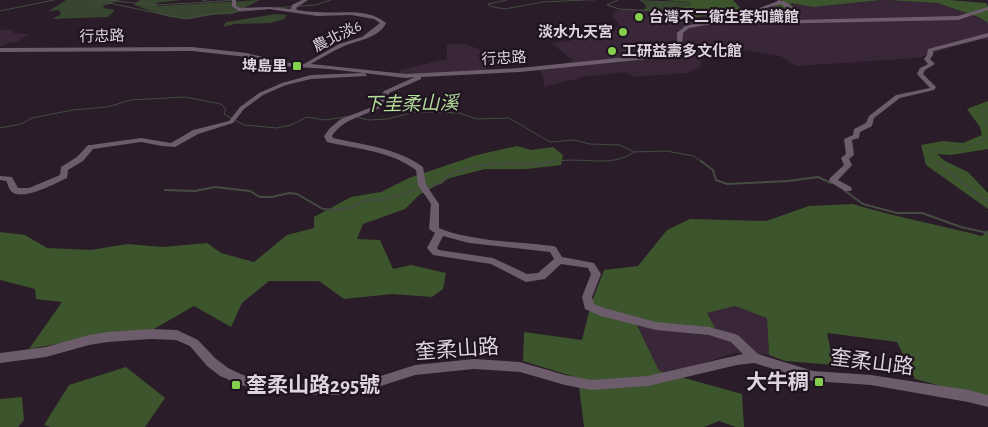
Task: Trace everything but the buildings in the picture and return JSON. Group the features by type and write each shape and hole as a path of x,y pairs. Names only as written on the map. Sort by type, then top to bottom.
{"street":[{"path":"294,8 306,0"},
{"name":"農北淡6","path":"234,1 239,10 294,8 317,14 361,14 376,18 384,23 364,38 342,46 304,65"},
{"path":"759,9 780,1 794,12 788,18 794,22"},
{"name":"行忠路","path":"0,50 192,49 247,55 281,64 387,75 426,75 520,70 667,55 680,48 680,34 687,27 719,22 958,18 988,8"},
{"path":"848,189 833,180 848,165 845,158 850,155 848,139 856,136 857,131 869,124 871,116 898,96 932,89 933,87 920,74 922,69 932,64 927,59 930,55 930,50 987,36"},
{"path":"0,178 9,179 15,190 32,190 64,176 64,168 80,159 91,147 141,140 172,145 196,132 214,128 234,120 242,108 260,94 284,84 312,77 331,75 387,75"},
{"path":"426,75 386,92 378,107 343,120 331,130 328,136 330,140 375,150 415,164 420,169 424,188 435,204 434,230 469,240 553,249 560,260"},
{"path":"440,232 432,248 436,253 493,261 526,278 541,276 560,260 591,264 596,274 587,297 589,306 601,312 656,326 709,331 735,339 754,358"},
{"name":"奎柔山路","path":"0,358 39,354 108,337 151,334 177,335 194,344 211,362 224,372 242,380 277,389 335,390 356,389 415,370 474,364 520,367 565,380 591,384 648,382 738,360 754,358 813,376 871,380 988,401"}],"shaded area":[{"path":"887,0 938,3 956,8 988,23 988,40 985,39 949,48 918,58 796,66 780,56 731,48 702,52 701,66 688,73 633,77 626,72 584,77 544,87 543,77 539,69 574,61 551,43 579,39 621,26 613,17 614,12 626,8 661,12 670,22 721,13 763,15 778,9 794,10 789,3 813,7"},
{"path":"12,29 13,33 29,34 17,42 8,43 0,47 0,30"},
{"path":"447,44 467,44 480,50 479,59 498,58 501,64 486,67 486,72 398,75 400,70 447,59"},
{"path":"735,306 767,318 769,355 735,353 668,374 658,371 637,324 714,327 707,313"}],"green space":[{"path":"66,0 121,0 103,6 104,8 115,10 108,17 53,19 61,14 59,10 49,11"},
{"path":"139,0 181,0 156,3 157,6 260,0 233,14 190,19 169,17 134,5"},
{"path":"639,0 690,2 693,7 677,7 661,12 642,10 646,8 645,4"},
{"path":"664,0 733,0 740,8 757,9 773,7 783,2 782,0 882,0 813,7 790,3 795,11 778,9 763,15 721,13 670,22 661,12 663,10 692,6 690,2"},
{"path":"887,0 949,0 986,3 988,6 988,23 978,17 938,3"},
{"path":"276,14 287,15 284,19 271,23 235,24 223,27 226,22"},
{"path":"988,101 988,149 951,155 937,154 945,161 968,172 988,193 988,209 926,165 921,145 943,141 963,143 982,135 980,127 967,109"},
{"path":"517,146 531,150 553,147 563,155 561,165 527,169 485,169 450,178 419,195 405,209 363,224 357,239 380,240 393,269 411,265 446,273 443,289 432,297 392,294 344,299 319,281 269,281 242,303 231,327 194,306 147,333 106,335 29,349 62,302 36,299 35,289 0,280 0,232 25,235 47,248 91,250 127,244 163,247 207,243 221,253 254,262 287,235 314,228 314,217 351,197 381,192 409,178 477,155"},
{"path":"853,204 982,236 988,230 988,399 915,379 897,342 827,333 834,365 785,361 769,355 767,318 735,306 707,313 715,328 696,329 637,325 659,371 742,394 744,427 736,427 719,421 704,427 584,427 578,378 523,361 524,332 582,340 591,304 604,270 638,266 667,230 690,219 766,221 809,206"},
{"path":"126,367 165,398 145,427 51,427 44,425 69,385"},
{"path":"22,397 24,420 18,427 0,427 0,399"}],"waterway":[{"path":"0,11 54,0"},
{"path":"95,0 185,19 210,14 266,9"},
{"path":"107,0 154,5 211,2"},
{"path":"202,0 211,2"},
{"path":"211,2 234,0"},
{"path":"273,8 315,5 331,0"},
{"path":"507,0 488,4 505,9 543,2 585,0"},
{"path":"588,0 594,0"},
{"path":"618,0 607,5 619,9 654,11"},
{"name":"下圭柔山溪","path":"0,128 21,124 32,118 73,110 107,107 131,100 185,97 221,104 226,109 224,114 244,125 277,128 291,125 307,117 325,120 352,116"},
{"name":"下圭柔山溪","path":"988,110 983,109 982,116 988,126"},
{"name":"下圭柔山溪","path":"357,117 368,120 388,119 415,112 431,112 459,113 477,119 509,118 550,142 574,140 590,144 620,145 634,152"},
{"name":"下圭柔山溪","path":"938,163 929,151 967,147 988,138"},
{"name":"下圭柔山溪","path":"634,152 666,151 694,156 703,163"},
{"path":"550,163 571,160 615,160 634,152"},
{"path":"427,187 441,183 454,172 476,166 511,163 536,165 554,161"},
{"name":"下圭柔山溪","path":"701,161 713,170 716,180 727,184 788,181 818,177 831,183"},
{"name":"下圭柔山溪","path":"937,161 988,202"},
{"path":"165,190 195,191 215,187 250,191 260,197 272,197 289,193 297,194 323,209 334,210 351,208 364,200 383,200 422,188"},
{"name":"下圭柔山溪","path":"844,190 863,204 897,213 922,213 961,227 988,233"}],"place":[{"name":"台灣不二衛生套知識館","path":"639,17"},
{"name":"淡水九天宮","path":"623,32"},
{"name":"工研益壽多文化館","path":"612,51"},
{"name":"埤島里","path":"297,66"},
{"name":"大牛稠","path":"819,382"},
{"name":"奎柔山路295號","path":"236,385"}]}
